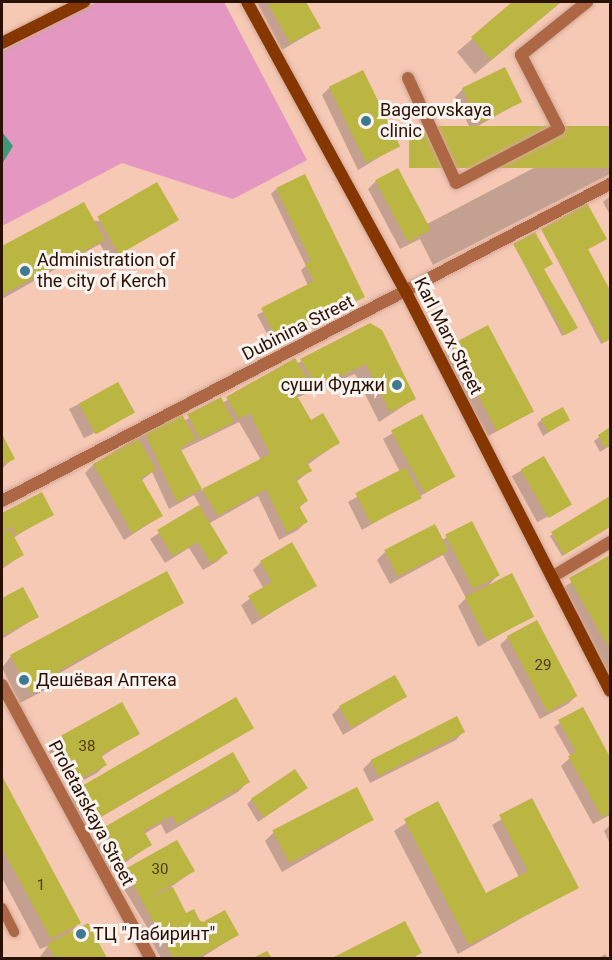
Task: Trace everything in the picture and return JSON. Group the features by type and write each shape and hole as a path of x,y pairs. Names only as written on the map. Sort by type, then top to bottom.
{"main road":[{"path":"2,44 84,2"},
{"name":"Karl Marx Street","path":"247,2 406,292 610,691"}],"street":[{"path":"408,78 456,183 559,129 521,56 587,2"},
{"name":"Dubinina Street","path":"2,501 610,184"},
{"path":"552,577 610,542"},
{"name":"Proletarskaya Street","path":"2,684 150,958"}],"lane":[{"path":"2,908 14,932"}],"shaded area":[{"path":"97,2 224,2 307,160 233,199 122,163 2,226 2,51"},
{"path":"2,132 13,146 2,164"}],"building":[{"path":"267,2 306,2 321,28 290,43"},
{"path":"512,2 561,2 491,60 471,37"},
{"path":"505,67 522,102 479,123 462,88"},
{"path":"363,70 400,146 366,163 329,87"},
{"path":"409,126 610,126 610,168 409,168"},
{"path":"398,168 431,230 408,242 375,180"},
{"path":"305,174 365,297 278,341 261,308 314,281 305,264 311,261 276,188"},
{"path":"157,182 179,220 119,255 97,216"},
{"name":"Administration of the city of Kerch","path":"84,202 105,240 2,295 2,246"},
{"path":"587,203 607,239 588,249 610,290 610,339 603,343 541,229"},
{"path":"535,232 553,264 544,269 578,328 565,335 513,244"},
{"path":"370,323 382,330 416,399 390,412 366,364 318,387 300,359"},
{"path":"488,325 534,412 497,431 451,345"},
{"path":"295,358 311,386 296,394 311,420 323,413 340,443 307,462 312,471 296,479 308,501 299,506 308,522 287,533 266,489 218,516 202,489 270,454 250,413 239,419 226,397"},
{"path":"118,382 135,413 96,434 79,404"},
{"path":"221,397 234,422 200,439 187,414"},
{"path":"563,407 570,420 548,432 541,419"},
{"path":"180,411 196,439 180,448 202,489 177,502 144,431"},
{"path":"422,414 455,477 424,493 391,430"},
{"path":"610,427 610,445 605,448 598,435"},
{"path":"2,434 15,459 2,465"},
{"path":"138,438 156,470 141,478 163,516 132,533 93,464"},
{"path":"544,456 572,504 549,518 521,470"},
{"path":"406,467 422,498 371,524 355,493"},
{"path":"42,492 54,515 16,535 12,526 2,532 2,513"},
{"path":"610,496 610,527 564,555 551,532"},
{"path":"199,505 228,553 211,563 198,542 173,556 157,530"},
{"path":"472,521 500,575 473,589 445,535"},
{"path":"435,524 449,551 398,577 384,550"},
{"path":"10,529 24,555 2,567 2,534"},
{"path":"292,542 317,586 261,618 248,596 272,582 260,561"},
{"path":"610,555 610,650 569,578"},
{"path":"167,571 184,603 58,671 61,677 31,693 10,655"},
{"path":"512,573 534,617 487,641 465,597"},
{"path":"23,587 39,617 2,636 2,598"},
{"path":"537,620 577,696 547,712 507,636"},
{"path":"395,675 407,697 351,728 339,706"},
{"path":"236,697 254,728 98,818 80,787"},
{"path":"122,702 140,734 101,755 107,765 77,781 55,739"},
{"path":"583,707 610,757 610,812 602,817 568,756 576,752 558,720"},
{"path":"457,716 465,732 379,776 371,760"},
{"path":"233,752 250,782 177,825 172,815 144,831 152,845 123,862 103,828"},
{"path":"295,769 308,788 264,818 251,799"},
{"path":"2,776 81,923 51,939 2,848"},
{"path":"357,787 374,820 289,863 272,830"},
{"path":"532,798 579,888 469,945 404,819 438,801 486,893 528,871 499,815"},
{"path":"177,840 195,871 146,900 173,887 186,913 194,909 201,923 225,910 239,935 197,958 173,958 125,869"},
{"path":"405,921 422,953 411,958 332,958"},
{"name":"ТЦ \"Лабиринт\"","path":"88,923 107,958 55,958 47,944"},
{"path":"267,951 272,958 253,958"}],"place":[{"name":"Bagerovskaya clinic","path":"366,121"},
{"name":"Administration of the city of Kerch","path":"25,271"},
{"name":"суши Фуджи","path":"397,385"},
{"name":"Дешёвая Аптека","path":"24,680"},
{"name":"ТЦ \"Лабиринт\"","path":"81,934"}]}
